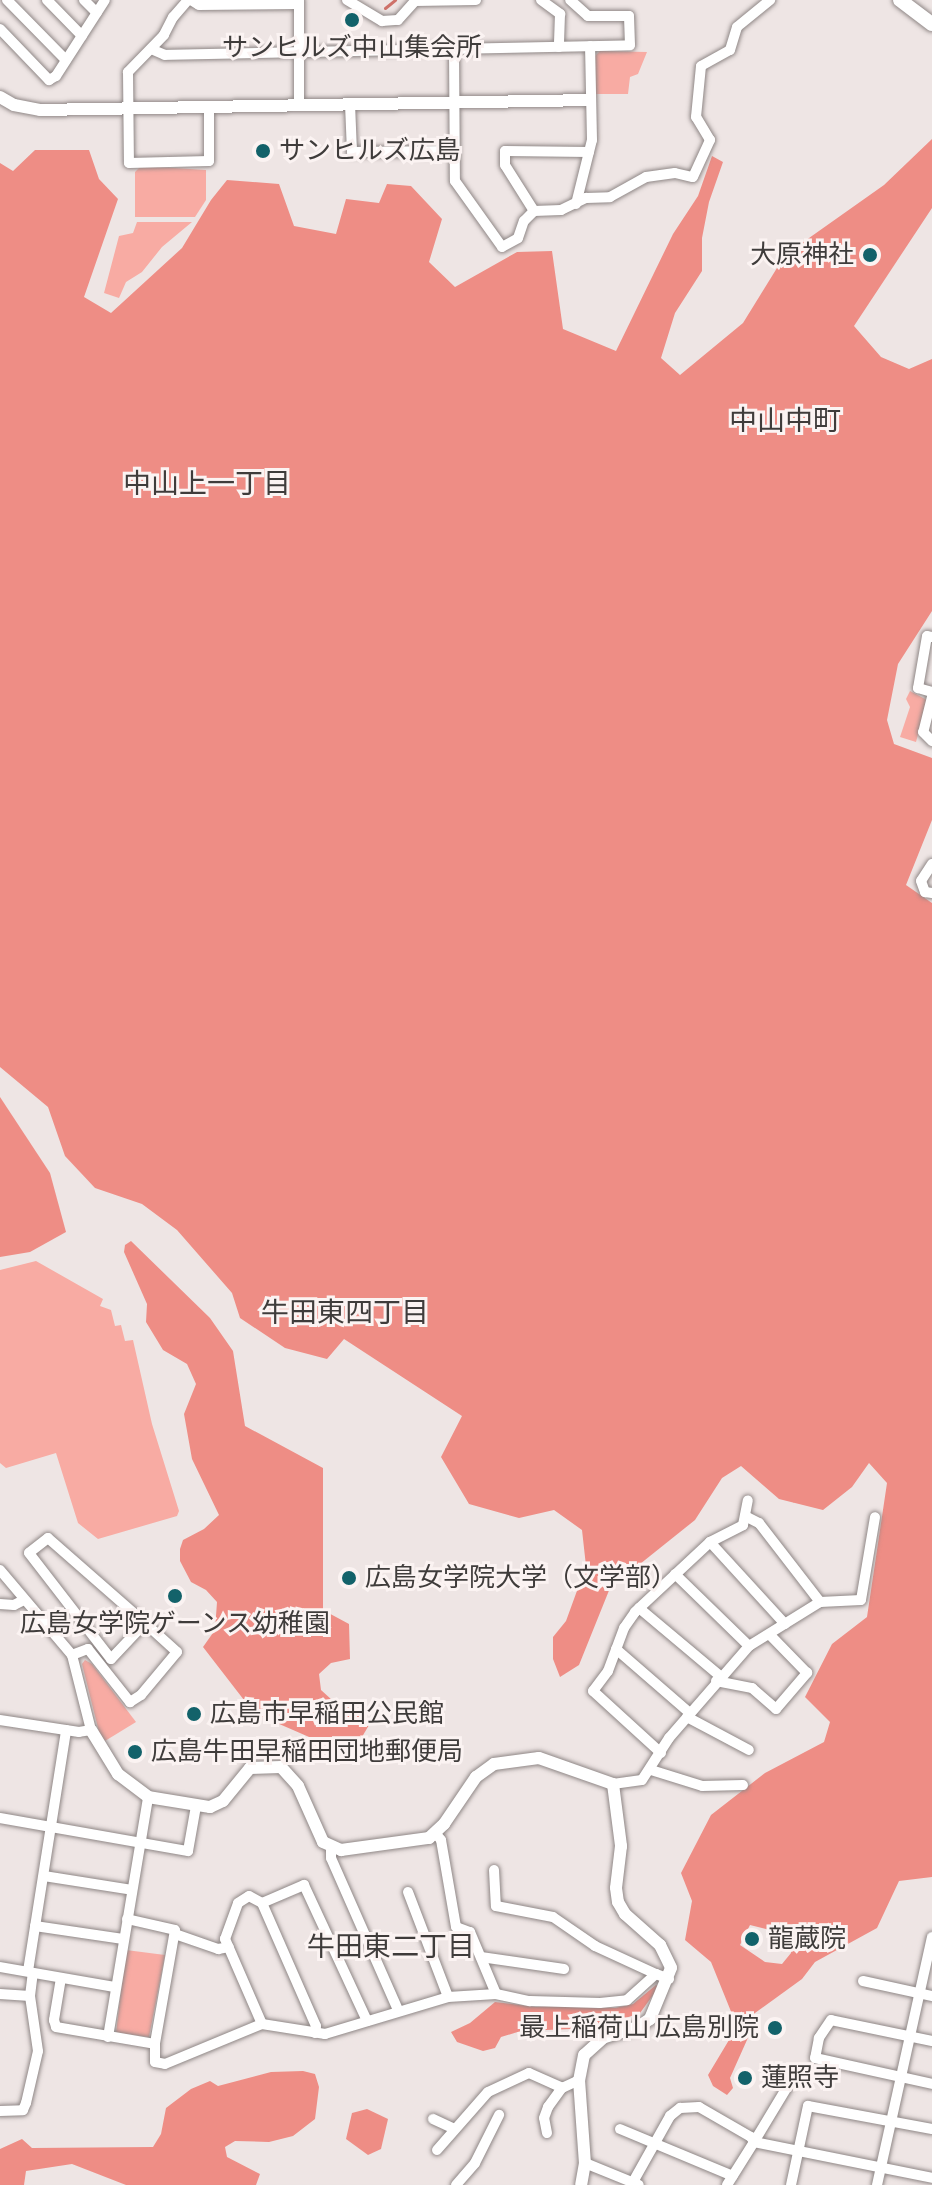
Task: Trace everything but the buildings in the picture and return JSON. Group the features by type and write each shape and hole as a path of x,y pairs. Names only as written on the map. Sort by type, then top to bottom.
{"main road":[{"path":"900,0 932,24"}],"street":[{"path":"7,0 66,60"},
{"path":"47,0 82,36"},
{"path":"84,0 97,13"},
{"path":"0,29 49,80 56,76 105,0"},
{"path":"209,107 209,161 129,163 128,72 151,49 190,0 199,5 298,2 299,105"},
{"path":"347,0 382,21 398,20 415,1 476,0"},
{"path":"541,0 560,14 559,47"},
{"path":"151,49 165,55 630,45 629,16 588,16 570,0"},
{"path":"454,49 455,181 502,247 518,238 524,221 534,211 561,210 586,198 610,197 646,177 675,173 693,177 710,140 696,117 701,66 730,50 737,27 770,0"},
{"path":"576,204 589,152 590,46"},
{"path":"0,97 14,105 40,110 590,100"},
{"path":"350,104 352,152 455,151"},
{"path":"534,211 505,165 505,151 589,152"},
{"path":"932,637 927,636 918,688 932,694 923,732 932,741"},
{"path":"932,864 921,881 925,892 932,893"},
{"path":"661,1753 593,1691 608,1671 624,1628 639,1608 710,1542 743,1525 748,1500"},
{"path":"745,1516 759,1523 820,1602"},
{"path":"0,1570 72,1655 91,1730 118,1774 148,1797 210,1807 223,1801 250,1768 281,1767 298,1786 323,1842 331,1849 418,1841 436,1834 476,1777 494,1764 539,1758 613,1784 642,1780 688,1715 749,1646 820,1602 861,1600 875,1517"},
{"path":"72,1655 88,1649 130,1702 141,1695 177,1652 145,1623 48,1538 29,1553 111,1659 145,1623"},
{"path":"710,1542 785,1624"},
{"path":"675,1574 749,1646"},
{"path":"0,1604 14,1605 24,1600"},
{"path":"639,1608 718,1678 752,1688 776,1709 807,1673 769,1634"},
{"path":"616,1649 688,1715 749,1750"},
{"path":"0,1720 66,1730 91,1730"},
{"path":"0,2111 23,2110 38,2051 30,1996 30,1972 66,1730"},
{"path":"651,1770 702,1786 743,1785"},
{"path":"581,2185 585,2163 579,2080 584,2055 591,2045 650,2019 667,1955 618,1902 616,1888 621,1846 613,1784"},
{"path":"108,2037 148,1797"},
{"path":"0,1818 188,1851 196,1806"},
{"path":"436,1834 441,1840 456,1927 470,1932 496,1994"},
{"path":"331,1849 331,1858 398,2010"},
{"path":"494,1870 496,1906 553,1917 595,1946 663,1976"},
{"path":"44,1876 132,1890"},
{"path":"262,1903 304,1885 367,2021"},
{"path":"408,1892 448,1997"},
{"path":"262,2024 225,1939 238,1903 249,1896 262,1903 316,2026 315,2033"},
{"path":"127,1919 175,1930 155,2044 155,2062 165,2064 262,2024 325,2034 448,1997 496,1994 530,2001 600,2003 627,2000 663,1976"},
{"path":"35,1926 123,1939"},
{"path":"175,1934 218,1949 229,1947"},
{"path":"877,2185 932,1937"},
{"path":"481,1957 564,1969"},
{"path":"0,1967 115,1987"},
{"path":"61,1978 54,2020 56,2027 155,2044"},
{"path":"863,1981 932,1996"},
{"path":"0,1994 30,1996"},
{"path":"932,2041 831,2020 819,2038 815,2058 932,2084"},
{"path":"437,2150 488,2092 529,2073 562,2088"},
{"path":"620,2129 654,2142 730,2180 792,2079"},
{"path":"547,2133 544,2118 548,2107 562,2088 579,2080"},
{"path":"791,2185 808,2106 932,2129"},
{"path":"585,2163 636,2184 654,2142 670,2116 680,2108 699,2107 751,2137 754,2142 932,2178"},
{"path":"456,2185 475,2163 499,2115"},
{"path":"433,2119 454,2129"}],"shaded area":[{"path":"600,51 647,52 638,74 630,77 628,94 595,94 595,56"},
{"path":"932,139 932,208 854,326 881,357 909,369 932,359 932,611 898,664 887,720 894,744 932,758 932,820 906,885 932,903 932,1877 899,1881 877,1928 815,1962 802,1979 748,2018 751,2031 730,2078 733,2088 727,2095 713,2086 708,2075 729,2040 732,2014 711,1962 685,1940 692,1901 681,1873 711,1815 765,1773 824,1742 830,1722 805,1697 832,1644 867,1617 887,1483 869,1463 852,1487 823,1510 779,1499 741,1466 722,1478 695,1520 610,1588 579,1665 560,1677 553,1659 553,1637 566,1621 586,1566 582,1530 554,1510 519,1518 469,1504 441,1457 462,1416 344,1339 327,1359 285,1348 240,1318 232,1293 177,1230 142,1204 95,1188 65,1156 48,1107 0,1067 0,163 13,171 35,150 89,150 99,179 118,199 84,297 111,313 182,248 227,180 279,184 294,226 336,234 346,199 379,203 387,184 411,186 442,219 429,262 455,287 517,252 552,251 563,329 616,351 673,234 698,196 712,156 723,162 709,202 702,238 702,271 675,313 661,358 680,375 743,323 785,255 884,185","holes":["750,1925 770,1930 783,1927 792,1936 791,1953 782,1964 765,1962 740,1945"]},
{"path":"141,166 206,170 206,200 195,217 135,217 135,172"},
{"path":"137,222 192,222 162,247 142,272 126,282 119,298 104,293 119,236 133,233"},
{"path":"910,691 927,700 916,742 900,737 910,707 906,699"},
{"path":"0,1097 50,1173 66,1232 30,1252 0,1257"},
{"path":"131,1241 210,1318 233,1351 245,1426 323,1468 323,1610 349,1624 350,1659 331,1663 319,1674 321,1690 332,1700 356,1711 369,1725 362,1737 316,1740 254,1713 203,1647 215,1630 217,1602 206,1590 191,1582 180,1561 183,1540 204,1529 219,1515 192,1459 184,1414 196,1384 187,1364 163,1350 146,1322 147,1304 124,1252 125,1245"},
{"path":"36,1261 103,1299 100,1306 111,1310 115,1326 121,1325 125,1341 133,1340 152,1424 179,1511 177,1516 98,1539 78,1523 56,1453 6,1468 0,1463 0,1270"},
{"path":"85,1660 92,1664 136,1722 105,1741 99,1732 82,1664"},
{"path":"126,1950 165,1955 149,2037 116,2033"},
{"path":"656,1985 659,1987 640,2013 597,2028 521,2031 501,2037 495,2048 483,2051 457,2042 451,2032 470,2023 495,2002 536,2007 615,2008 633,2004"},
{"path":"303,2071 315,2074 319,2087 315,2119 293,2136 269,2142 235,2141 225,2147 227,2157 260,2174 256,2185 126,2185 72,2164 26,2171 24,2185 0,2185 0,2149 22,2139 32,2148 153,2147 161,2134 166,2108 191,2089 210,2081 218,2086 271,2072"},
{"path":"367,2109 388,2119 381,2149 368,2155 346,2139 352,2113"}],"waterway":[{"path":"385,8 395,0"}],"place":[{"name":"サンヒルズ中山集会所","path":"352,20"},
{"name":"サンヒルズ広島","path":"263,151"},
{"name":"大原神社","path":"870,255"},
{"name":"広島女学院大学（文学部）","path":"349,1578"},
{"name":"広島女学院ゲーンス幼稚園","path":"175,1596"},
{"name":"広島市早稲田公民館","path":"194,1714"},
{"name":"広島牛田早稲田団地郵便局","path":"135,1752"},
{"name":"龍蔵院","path":"752,1939"},
{"name":"最上稲荷山 広島別院","path":"775,2028"},
{"name":"蓮照寺","path":"745,2078"}],"district":[{"name":"中山中町","path":"785,421"},
{"name":"中山上一丁目","path":"207,484"},
{"name":"牛田東四丁目","path":"345,1313"},
{"name":"牛田東二丁目","path":"391,1947"}]}
